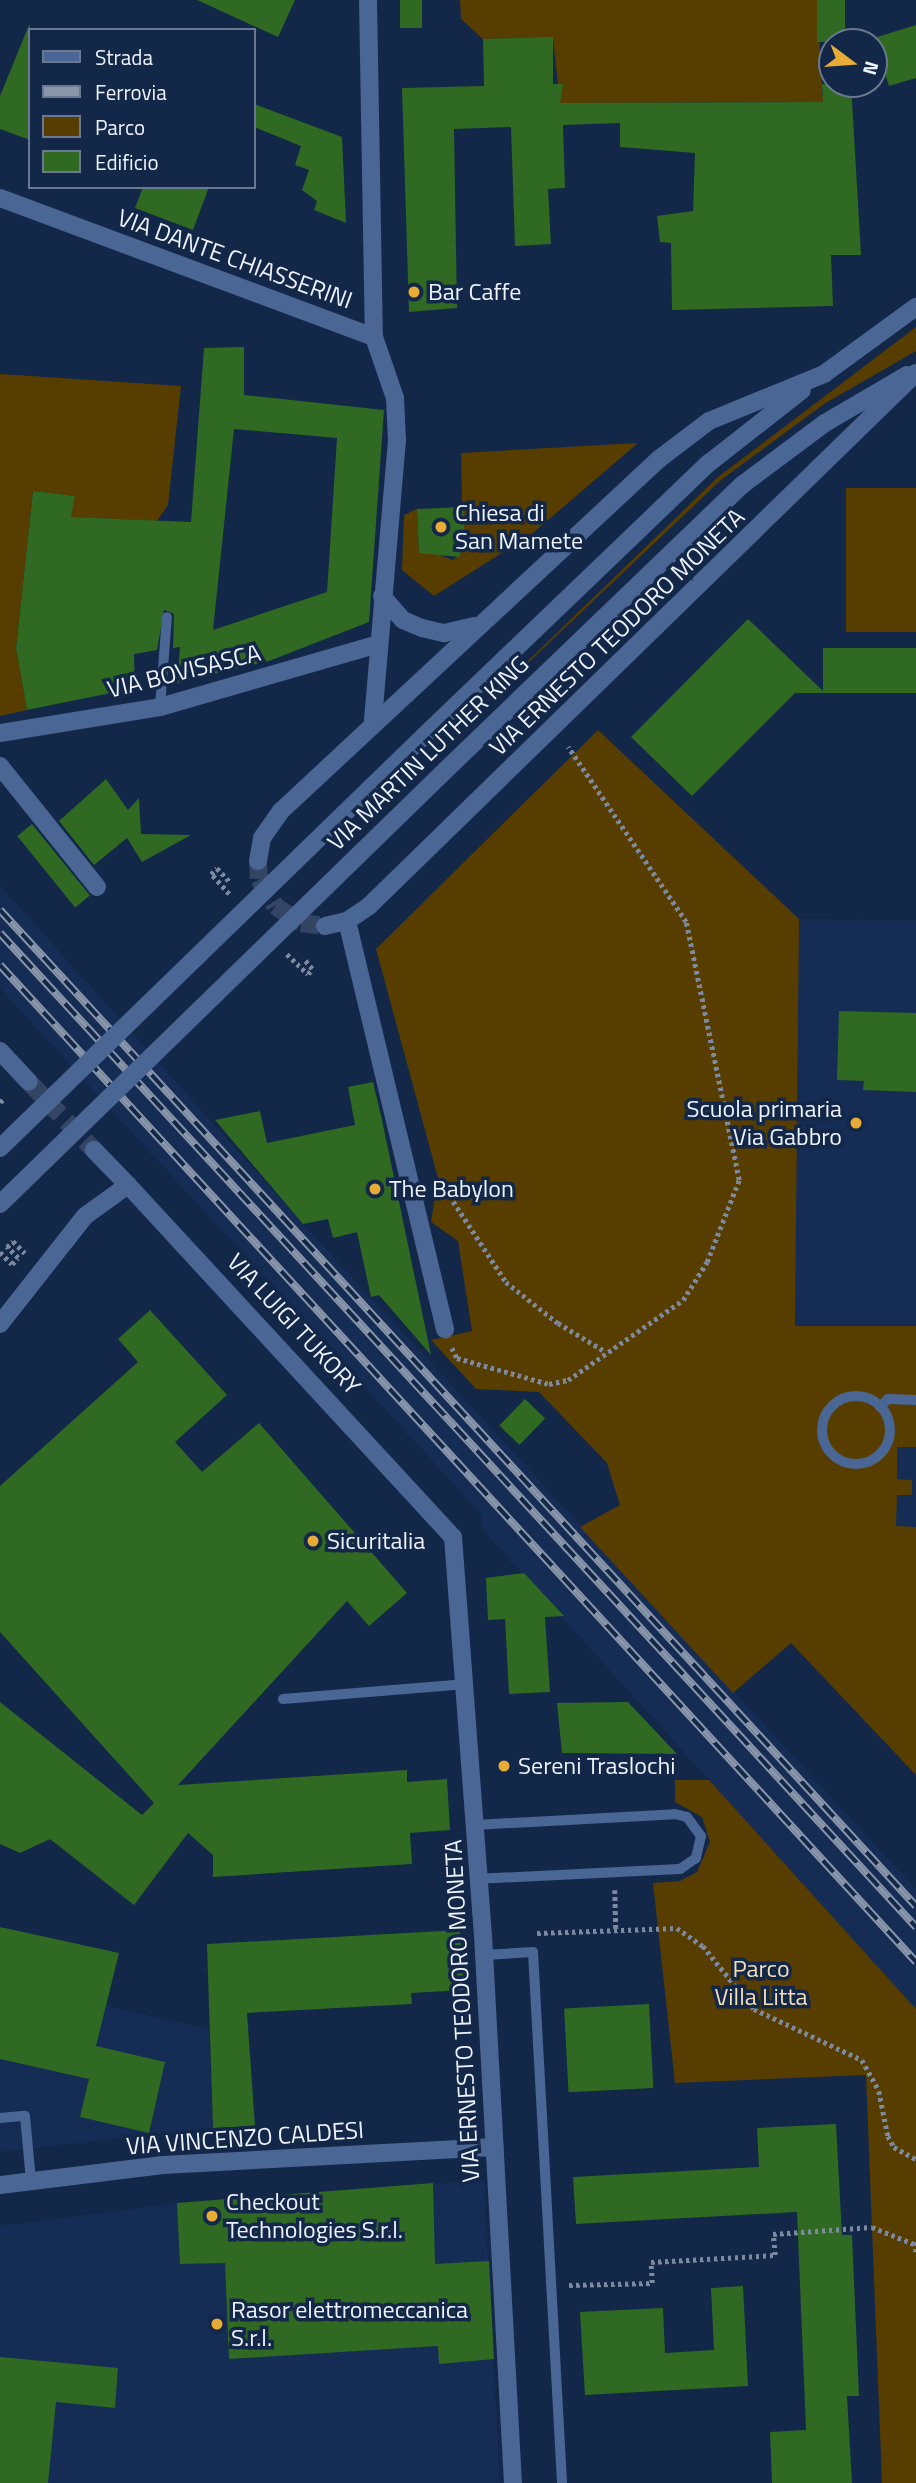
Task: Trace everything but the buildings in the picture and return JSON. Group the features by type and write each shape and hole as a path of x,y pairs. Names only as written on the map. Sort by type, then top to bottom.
{"street":[{"name":"VIA DANTE CHIASSERINI","path":"368,0 374,337 395,398 396,426 382,596"},
{"name":"VIA DANTE CHIASSERINI","path":"0,198 374,337"},
{"path":"257,861 272,820 373,721 659,459 709,421 824,374 916,307"},
{"name":"VIA MARTIN LUTHER KING","path":"0,1204 742,485 825,423 916,372"},
{"name":"VIA ERNESTO TEODORO MONETA","path":"347,921 916,372"},
{"name":"VIA MARTIN LUTHER KING","path":"0,1148 709,463 824,374"},
{"path":"382,596 403,620 422,628 444,633 477,625"},
{"path":"373,721 382,596"},
{"name":"VIA BOVISASCA","path":"0,733 160,707 378,644"},
{"path":"0,766 97,887"},
{"path":"325,926 347,921 445,1329"},
{"path":"0,1051 29,1082"},
{"name":"VIA LUIGI TUKORY","path":"94,1150 436,1512 453,1537"},
{"path":"0,1324 85,1216 128,1185"},
{"name":"VIA ERNESTO TEODORO MONETA","path":"453,1537 485,1955 513,2483"},
{"name":"VIA VINCENZO CALDESI","path":"0,2185 163,2165 495,2147"}],"lane":[{"path":"160,707 167,617"},
{"path":"856,1396 880,1406 890,1429 879,1456 855,1464 830,1452 822,1423 834,1404 856,1396"},
{"path":"880,1406 888,1399 916,1400"},
{"path":"282,1699 466,1684"},
{"path":"475,1825 675,1814 697,1827 701,1846 687,1866 615,1873 479,1879"},
{"path":"485,1955 533,1952 562,2483"},
{"path":"0,2118 25,2116 31,2181"}],"path":[{"path":"445,1329 457,1359 549,1384 568,1380 683,1300 707,1262 739,1180 686,922 568,747"},
{"path":"229,881 217,868 211,874 230,895"},
{"path":"286,953 308,974 313,969 303,958"},
{"path":"438,1178 506,1282 558,1323 606,1352"},
{"path":"0,1252 12,1264 18,1258 6,1247 13,1241 25,1252"},
{"path":"615,1873 616,1931"},
{"path":"529,1933 677,1928 703,1946 754,2009 862,2060 879,2091 888,2136 894,2147 916,2159"},
{"path":"558,2285 652,2283 651,2262 775,2255 773,2234 872,2227 915,2243 916,2252"}],"shaded area":[{"path":"0,885 303,1224 916,1889 916,2009 482,1529 481,1514 0,988"},
{"path":"799,919 916,920 916,1775 791,1642"},
{"path":"0,1982 209,2029 213,2128 0,2152"},
{"path":"484,2180 500,2483 0,2483 0,2226 177,2203"}],"green space":[{"path":"460,0 817,0 818,98 823,98 823,102 560,103 553,38 483,39 461,19"},
{"path":"916,327 916,351 824,404 721,480 437,749 718,477"},
{"path":"0,374 181,386 168,505 157,521 71,517 74,496 33,491 16,648 27,710 0,716"},
{"path":"638,443 533,533 434,596 402,570 404,515 417,509 419,552 440,549 442,556 453,560 463,551 461,453"},
{"path":"846,488 916,488 916,632 846,632"},
{"path":"598,730 799,919 795,1326 916,1326 916,1447 897,1447 897,1479 912,1480 912,1495 897,1495 896,1526 916,1527 916,1775 791,1643 733,1693 580,1527 620,1505 607,1463 539,1392 476,1389 431,1340 472,1331 458,1241 431,1222 438,1178 376,949"},
{"name":"Parco Villa Litta","path":"675,1780 709,1780 916,2009 916,2483 882,2483 866,2075 675,2083 653,1883 680,1881 697,1872 710,1842 702,1817 675,1802"}],"tunnel":[{"path":"258,861 259,879 275,906 301,923 325,926"},
{"path":"29,1082 94,1150"}],"railway":[{"path":"0,910 916,1906"},
{"path":"0,933 916,1927"},
{"path":"0,965 916,1962"}],"place":[{"name":"Bar Caffe","path":"414,292"},
{"name":"Chiesa di San Mamete","path":"441,527"},
{"name":"Scuola primaria Via Gabbro","path":"856,1123"},
{"name":"The Babylon","path":"375,1189"},
{"name":"Sicuritalia","path":"313,1541"},
{"name":"Sereni Traslochi","path":"504,1766"},
{"name":"Checkout Technologies S.r.l.","path":"212,2216"},
{"name":"Rasor elettromeccanica S.r.l.","path":"217,2324"}]}
